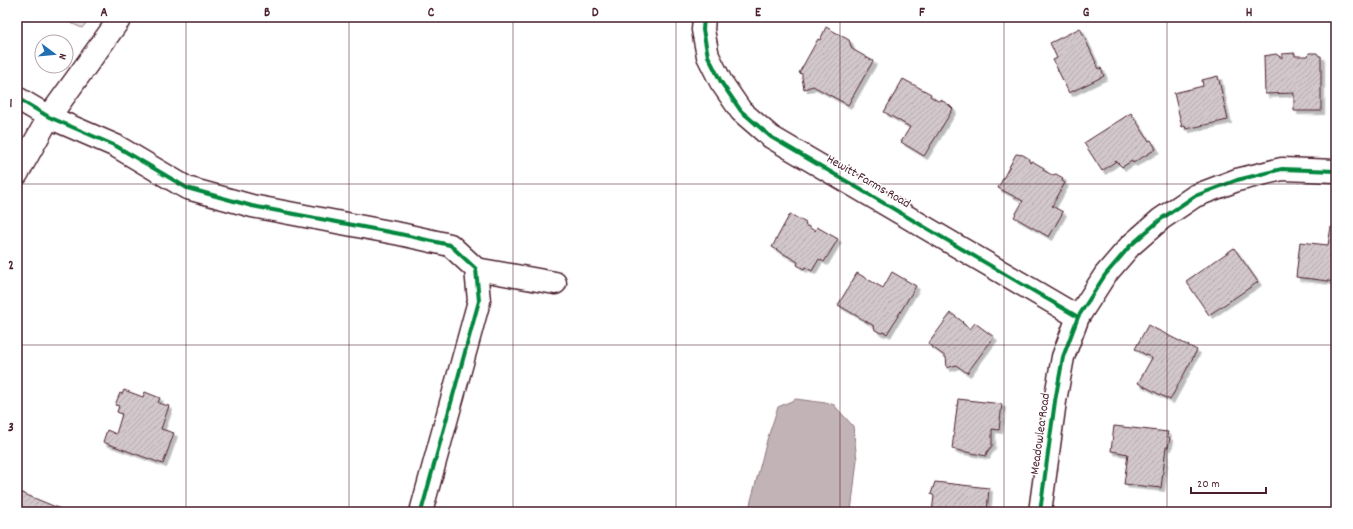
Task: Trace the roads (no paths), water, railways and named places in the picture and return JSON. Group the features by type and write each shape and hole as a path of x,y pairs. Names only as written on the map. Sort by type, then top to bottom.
{"street":[{"path":"17,174 49,118 122,17"},
{"name":"Hewitt Farms Road","path":"704,17 703,30 708,56 721,82 741,111 771,137 1078,317"},
{"path":"17,98 49,118 116,146 187,188 252,206 450,245 476,269 555,283"},
{"name":"Meadowlea Road","path":"1040,512 1055,401 1063,357 1078,317 1106,275 1130,246 1161,219 1195,196 1236,180 1282,169 1336,171"},
{"path":"421,512 479,301 476,269"}]}
